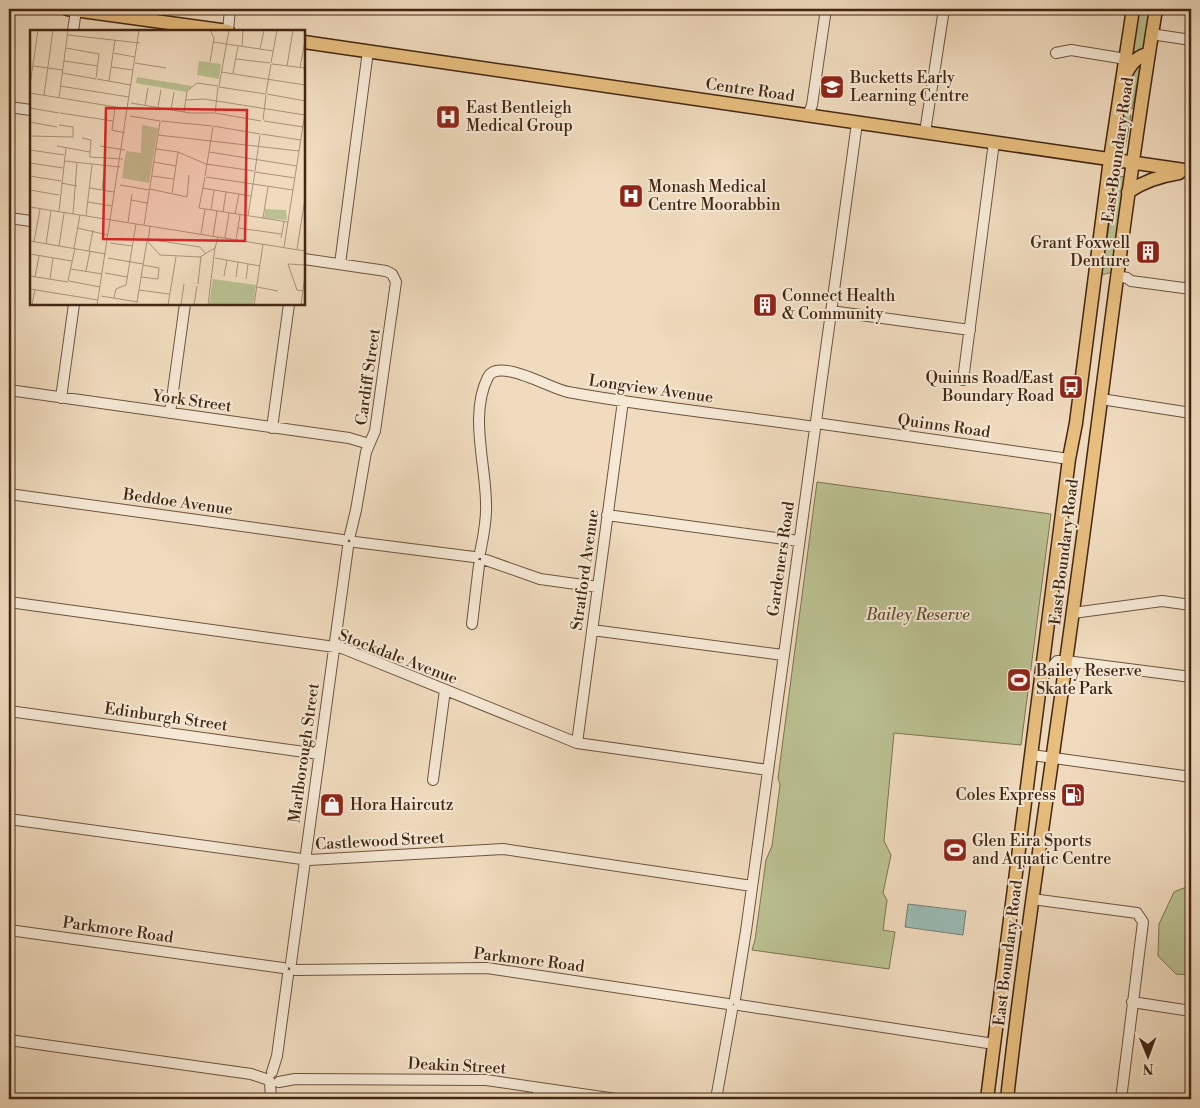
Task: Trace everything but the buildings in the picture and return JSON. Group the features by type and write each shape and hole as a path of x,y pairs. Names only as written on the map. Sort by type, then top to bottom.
{"main road":[{"path":"72,9 97,11 171,27 214,30"},
{"name":"East Boundary Road","path":"987,1099 1069,459 1076,423 1110,159 1133,9"},
{"name":"East Boundary Road","path":"1007,1099 1022,969 1073,613 1132,162 1156,9"},
{"name":"Centre Road","path":"305,42 1191,171"},
{"path":"1122,88 1128,69 1141,55 1149,54"},
{"path":"1118,112 1130,113 1141,100"},
{"path":"1128,192 1158,176 1191,171"},
{"path":"1093,294 1101,280 1106,277 1117,276"}],"street":[{"path":"72,9 73,30"},
{"path":"228,30 230,9"},
{"path":"808,115 807,104 821,9"},
{"path":"808,115 812,105 826,9"},
{"path":"925,132 944,9"},
{"path":"1152,34 1191,40"},
{"path":"1056,52 1071,50 1126,59"},
{"path":"305,259 340,264 368,51"},
{"path":"9,107 30,110"},
{"name":"Gardeners Road","path":"716,1099 734,1004 752,886 857,123"},
{"path":"963,380 994,142"},
{"path":"9,218 30,221"},
{"name":"Cardiff Street","path":"340,264 386,271 392,274 395,279 375,431 366,452 349,541"},
{"path":"1117,276 1132,281 1191,289"},
{"path":"1115,292 1124,284 1132,281"},
{"path":"61,398 74,305"},
{"path":"170,413 185,305"},
{"path":"272,428 289,305"},
{"path":"831,311 970,330"},
{"name":"Longview Avenue","path":"480,559 486,505 479,421 481,398 488,376 495,370 502,369 565,392 815,425"},
{"name":"York Street","path":"9,390 349,438 370,444"},
{"path":"1100,399 1191,413"},
{"name":"Stratford Avenue","path":"576,743 623,401"},
{"name":"Quinns Road","path":"815,425 1069,459"},
{"name":"Beddoe Avenue","path":"9,494 480,559 540,579 598,587"},
{"path":"607,515 799,541"},
{"name":"Marlborough Street","path":"272,1099 349,541"},
{"path":"472,624 480,559"},
{"path":"1073,613 1162,601 1191,605"},
{"name":"Stockdale Avenue","path":"9,602 334,647 353,652 576,743 768,770"},
{"path":"592,630 783,655"},
{"path":"1042,678 1057,661 1191,677"},
{"path":"432,780 445,690"},
{"name":"Edinburgh Street","path":"9,711 319,754"},
{"path":"1032,755 1191,777"},
{"name":"Castlewood Street","path":"9,818 304,860 507,850 752,886"},
{"path":"1032,899 1137,913 1143,922 1121,1099"},
{"name":"Parkmore Road","path":"9,930 289,969 487,968 994,1044"},
{"path":"1132,1002 1191,1011"},
{"name":"Deakin Street","path":"9,1040 275,1078 479,1079 616,1099"},
{"path":"537,1099 539,1088"}],"green space":[{"path":"1137,9 1152,9 1145,49 1131,59"},
{"path":"1141,61 1132,109 1126,111 1124,109 1131,74"},
{"path":"1131,115 1125,148 1117,147 1122,117"},
{"path":"1116,176 1126,177 1113,272 1101,275 1101,258 1108,233"},
{"name":"Bailey Reserve","path":"817,482 1051,514 1021,745 894,733 884,841 891,855 883,893 887,900 883,930 895,932 889,969 752,950 766,860 772,846 780,785 778,778"},
{"path":"1191,885 1191,975 1176,974 1158,956 1159,924 1174,892"}],"water":[{"path":"908,904 966,911 963,935 905,927"}],"place":[{"name":"Bucketts Early Learning Centre","path":"832,87"},
{"name":"East Bentleigh Medical Group","path":"448,117"},
{"name":"Monash Medical Centre Moorabbin","path":"631,196"},
{"name":"Grant Foxwell Denture","path":"1148,252"},
{"name":"Connect Health & Community","path":"765,305"},
{"name":"Quinns Road/East Boundary Road","path":"1071,387"},
{"name":"Bailey Reserve Skate Park","path":"1019,680"},
{"name":"Coles Express","path":"1073,795"},
{"name":"Hora Haircutz","path":"332,805"},
{"name":"Glen Eira Sports and Aquatic Centre","path":"955,850"}]}
